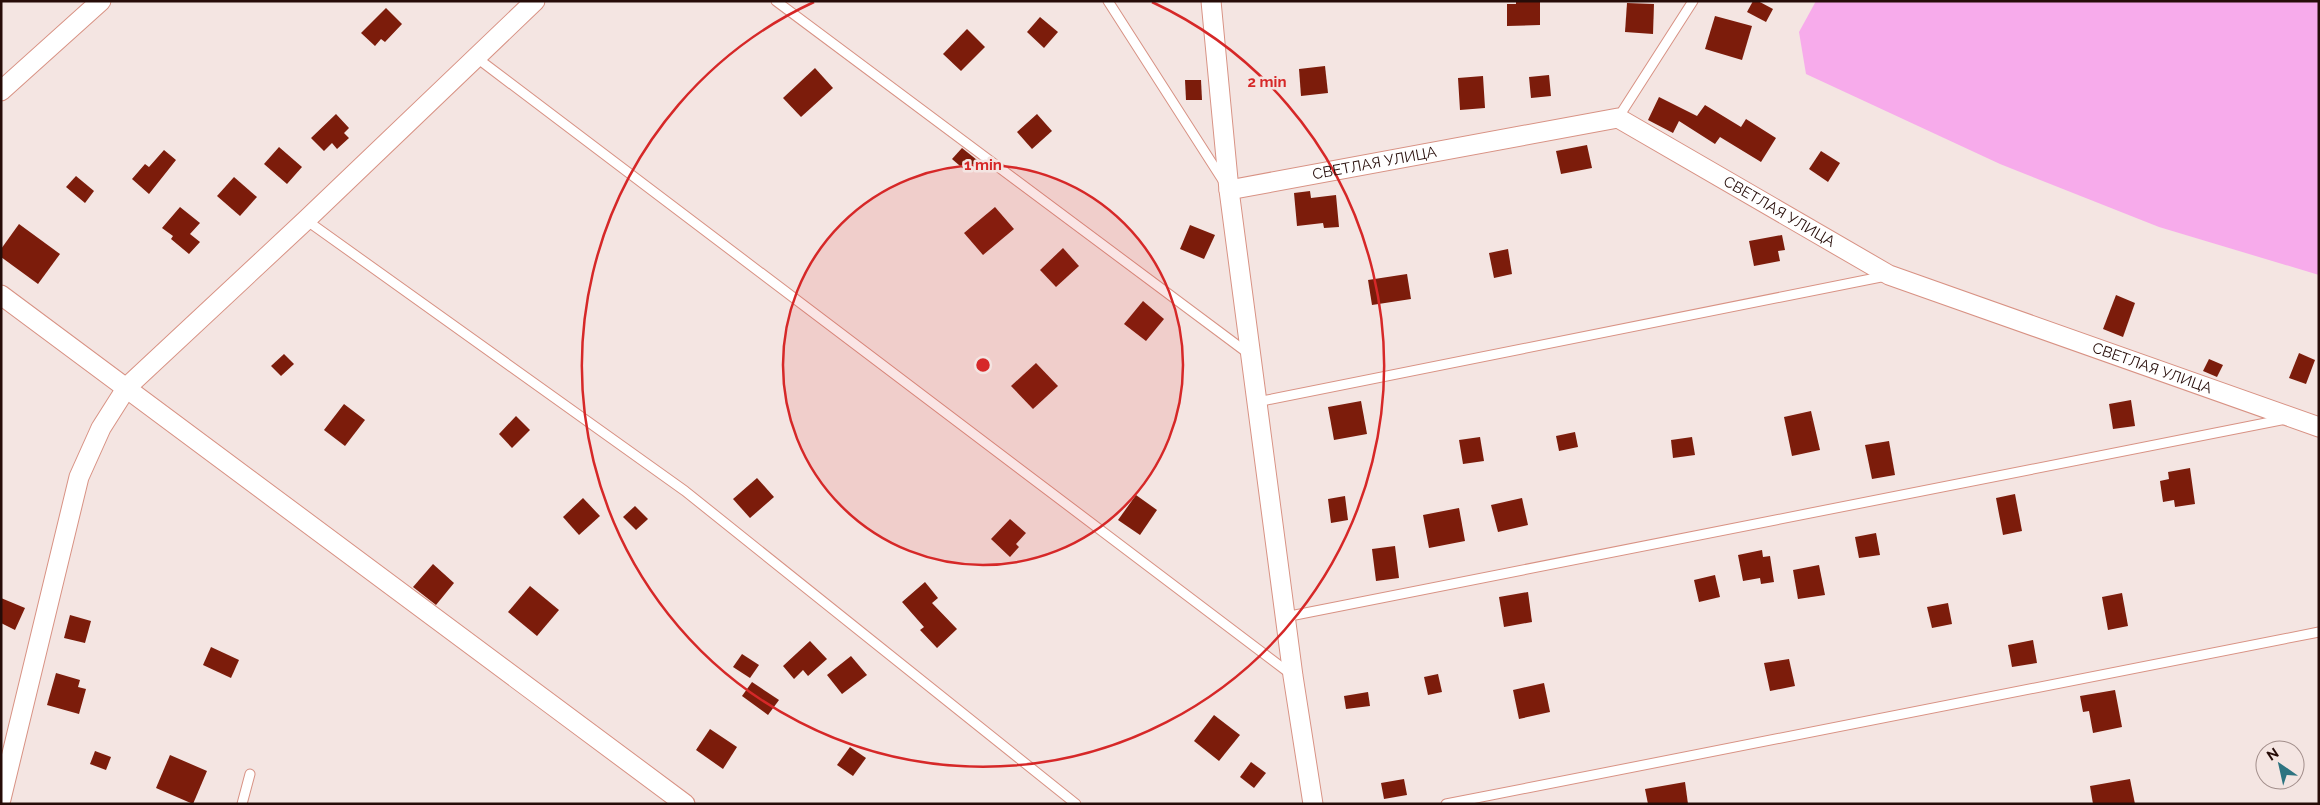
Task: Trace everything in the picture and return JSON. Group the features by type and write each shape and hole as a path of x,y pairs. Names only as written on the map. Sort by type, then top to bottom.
{"street":[{"path":"1,92 100,1"},
{"path":"1,799 79,477 102,428 127,387 306,220 535,1"},
{"path":"1211,1 1229,190 1293,676 1313,804"},
{"name":"СВЕТЛАЯ УЛИЦА","path":"1229,190 1618,118 1889,275 2319,427"},
{"path":"1,295 685,804"}],"lane":[{"path":"776,1 1252,356"},
{"path":"1108,1 1229,190"},
{"path":"1618,118 1693,1"},
{"path":"477,58 1293,676"},
{"path":"306,220 684,491 1076,804"},
{"path":"1257,402 1889,275"},
{"path":"1285,617 2291,418"},
{"path":"1446,804 2319,632"},
{"path":"242,804 250,774"}],"shaded area":[{"path":"1816,1 2319,1 2319,275 2159,227 2000,164 1806,74 1799,32"}],"building":[{"path":"1516,1 1540,1 1540,25 1507,26 1507,4 1516,4"},
{"path":"1753,1 1758,1 1773,9 1766,22 1747,12"},
{"path":"1627,3 1654,4 1653,34 1625,32"},
{"path":"386,8 402,24 385,42 381,39 375,46 361,33"},
{"path":"1715,16 1752,26 1742,60 1705,49"},
{"path":"1040,17 1058,32 1044,48 1027,32"},
{"path":"967,29 985,47 961,71 943,54"},
{"path":"1325,66 1328,93 1301,96 1299,69"},
{"path":"815,68 833,88 801,117 783,98"},
{"path":"1549,75 1551,96 1531,98 1529,77"},
{"path":"1483,76 1485,108 1460,110 1458,78"},
{"path":"1185,80 1201,80 1202,100 1186,100"},
{"path":"1659,97 1697,116 1705,105 1741,127 1746,119 1776,138 1761,162 1720,137 1715,144 1679,121 1673,133 1648,120"},
{"path":"336,114 349,128 344,133 349,138 337,149 332,143 324,151 311,138"},
{"path":"1037,114 1052,131 1032,149 1017,132"},
{"path":"1587,145 1592,168 1561,174 1556,151"},
{"path":"279,147 302,167 287,184 264,164"},
{"path":"962,148 977,160 967,172 952,159"},
{"path":"164,150 176,160 149,194 132,179 145,164 149,167"},
{"path":"1821,151 1840,163 1828,182 1809,169"},
{"path":"76,176 94,191 85,203 66,187"},
{"path":"234,177 257,197 240,216 217,196"},
{"path":"1310,191 1311,198 1336,195 1339,227 1324,228 1323,223 1297,226 1294,193"},
{"path":"180,207 200,223 190,234 200,242 189,254 171,239 173,236 162,228"},
{"path":"995,207 1014,229 983,255 964,233"},
{"path":"19,224 60,254 38,284 1,257 1,249"},
{"path":"1190,225 1215,235 1204,259 1180,249"},
{"path":"1782,235 1785,250 1778,251 1780,261 1754,266 1749,241"},
{"path":"1063,248 1079,266 1056,287 1040,270"},
{"path":"1508,249 1512,274 1494,278 1489,253"},
{"path":"1407,274 1411,299 1372,305 1368,280"},
{"path":"2116,295 2135,303 2123,337 2103,329"},
{"path":"1143,301 1164,319 1146,341 1124,324"},
{"path":"2299,353 2315,360 2306,384 2289,378"},
{"path":"284,354 294,364 281,376 271,366"},
{"path":"2209,359 2223,365 2217,377 2203,371"},
{"path":"1036,363 1058,386 1033,409 1011,386"},
{"path":"2131,400 2135,426 2113,429 2109,404"},
{"path":"1361,401 1367,434 1334,440 1328,407"},
{"path":"344,404 365,420 345,446 324,430"},
{"path":"1811,411 1820,450 1792,456 1784,417"},
{"path":"516,416 530,430 512,448 499,434"},
{"path":"1575,432 1578,447 1559,451 1556,436"},
{"path":"1480,437 1484,461 1463,464 1459,440"},
{"path":"1692,437 1695,455 1673,458 1671,440"},
{"path":"1889,441 1895,475 1872,479 1865,445"},
{"path":"2190,468 2195,504 2175,507 2174,500 2163,502 2160,481 2169,479 2168,472"},
{"path":"757,478 774,497 750,518 733,499"},
{"path":"2015,494 2022,531 2003,535 1996,498"},
{"path":"1136,495 1157,510 1140,535 1118,520"},
{"path":"1345,496 1348,520 1331,523 1328,499"},
{"path":"583,498 600,516 579,535 563,517"},
{"path":"1522,498 1528,525 1498,532 1491,505"},
{"path":"635,506 648,519 636,530 623,517"},
{"path":"1459,508 1465,541 1429,548 1423,515"},
{"path":"1010,519 1026,533 1016,544 1019,547 1010,557 991,539"},
{"path":"1876,533 1880,555 1859,558 1855,537"},
{"path":"1395,546 1399,578 1376,581 1372,549"},
{"path":"1762,550 1763,557 1770,556 1774,582 1761,584 1760,578 1743,581 1738,555"},
{"path":"433,564 454,583 436,605 413,587"},
{"path":"1819,565 1825,595 1798,599 1793,570"},
{"path":"1715,575 1720,597 1699,602 1694,580"},
{"path":"925,582 938,598 932,603 957,629 937,648 920,630 924,627 902,602"},
{"path":"530,586 559,610 537,636 508,612"},
{"path":"1528,592 1532,622 1504,627 1499,597"},
{"path":"2122,593 2128,626 2108,630 2102,597"},
{"path":"1,598 25,608 15,630 1,623"},
{"path":"1948,603 1952,624 1932,628 1927,607"},
{"path":"70,615 91,621 85,643 64,638"},
{"path":"2033,640 2037,663 2012,667 2008,645"},
{"path":"810,641 827,659 808,676 803,670 794,679 783,666"},
{"path":"211,647 239,660 231,678 203,665"},
{"path":"742,654 759,665 750,678 733,667"},
{"path":"851,656 867,675 842,694 827,675"},
{"path":"1789,659 1795,686 1770,691 1764,663"},
{"path":"56,673 80,680 78,687 86,689 79,714 47,705"},
{"path":"1438,674 1442,692 1428,695 1424,677"},
{"path":"752,682 779,700 768,715 742,696"},
{"path":"1544,683 1550,712 1519,719 1513,690"},
{"path":"2115,690 2122,727 2093,733 2089,711 2083,712 2080,696"},
{"path":"1368,692 1370,706 1346,709 1344,696"},
{"path":"1214,715 1240,735 1219,761 1194,741"},
{"path":"710,729 737,747 723,769 696,750"},
{"path":"850,747 866,758 853,776 837,765"},
{"path":"95,751 111,757 106,770 90,764"},
{"path":"170,755 207,771 193,804 156,788"},
{"path":"1251,762 1266,773 1254,788 1240,777"},
{"path":"1404,779 1407,795 1384,799 1381,783"},
{"path":"2130,779 2135,804 2093,804 2090,786"},
{"path":"1685,782 1688,804 1648,804 1645,789"}]}
